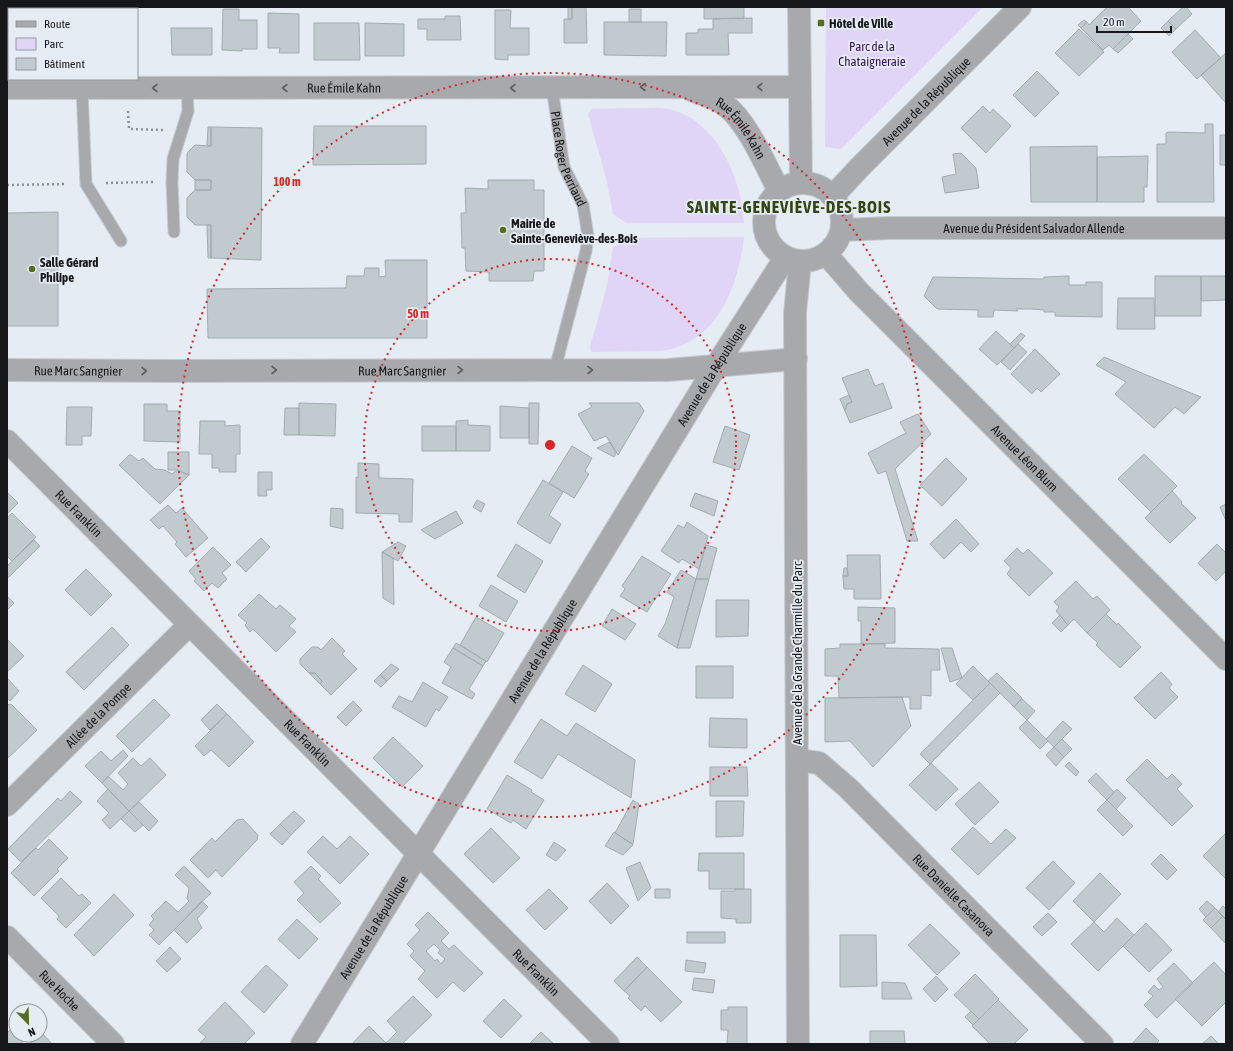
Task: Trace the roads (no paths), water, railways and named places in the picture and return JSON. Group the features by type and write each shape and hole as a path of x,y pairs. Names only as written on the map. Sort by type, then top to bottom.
{"street":[{"path":"799,7 801,183"},
{"name":"Avenue de la République","path":"833,196 860,167 1020,7"},
{"name":"Rue Émile Kahn","path":"682,87 725,104 739,119 755,144 779,191"},
{"name":"Rue Émile Kahn","path":"7,88 799,87"},
{"path":"801,183 812,184 824,188 833,196 841,212 842,230 833,248 826,254 814,260 792,260 774,250 766,239 763,226 764,213 770,201 779,191 789,185 801,183"},
{"name":"Avenue du Président Salvador Allende","path":"842,230 890,228 1226,228"},
{"name":"Avenue Léon Blum","path":"826,254 864,298 1226,659"},
{"name":"Avenue de la République","path":"302,1044 716,366 792,260"},
{"name":"Avenue de la Grande Charmille du Parc","path":"792,260 796,313 798,1044"},
{"name":"Rue Marc Sangnier","path":"7,370 668,370 796,359"},
{"name":"Rue Franklin","path":"7,441 608,1044"},
{"name":"Allée de la Pompe","path":"7,805 189,625"},
{"name":"Rue Danielle Casanova","path":"798,760 819,763 848,788 1102,1044"},
{"name":"Rue Hoche","path":"7,937 113,1044"}],"lane":[{"path":"82,88 86,184 121,240"},
{"path":"174,232 172,182 173,159 188,111 187,88"},
{"name":"Place Roger Perriaud","path":"552,88 564,166 583,205 588,236 586,251 555,369"}],"place":[{"name":"Hôtel de Ville","path":"821,23"},
{"name":"Mairie de Sainte-Geneviève-des-Bois","path":"503,230"},
{"name":"Salle Gérard Philipe","path":"32,269"}],"district":[{"name":"SAINTE-GENEVIÈVE-DES-BOIS","path":"789,207"}],"park label":[{"name":"Parc de la Chataigneraie","path":"872,54"}]}
